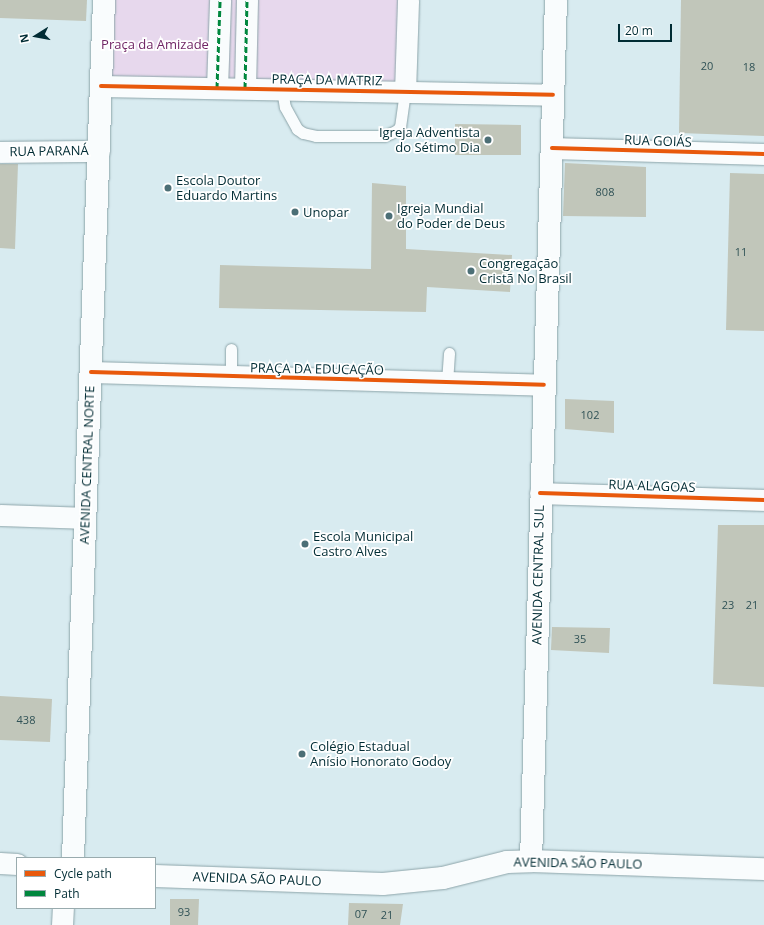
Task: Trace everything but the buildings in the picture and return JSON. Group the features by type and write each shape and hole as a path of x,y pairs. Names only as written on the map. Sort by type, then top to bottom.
{"main road":[{"name":"AVENIDA CENTRAL NORTE","path":"73,857 104,0"},
{"name":"AVENIDA CENTRAL SUL","path":"531,861 540,493 556,0"},
{"name":"AVENIDA SÃO PAULO","path":"156,876 391,883 443,878 507,862 531,861 764,869"}],"street":[{"path":"218,88 220,0"},
{"path":"245,88 247,0"},
{"path":"405,92 408,0"},
{"name":"PRAÇA DA MATRIZ","path":"101,86 553,95"},
{"name":"RUA GOIÁS","path":"552,148 764,154"},
{"name":"RUA PARANÁ","path":"0,152 99,151"},
{"name":"PRAÇA DA EDUCAÇÃO","path":"90,372 544,385"},
{"name":"RUA ALAGOAS","path":"540,493 764,500"},
{"path":"0,515 85,518"},
{"path":"0,864 16,864"},
{"path":"0,870 16,870"},
{"path":"62,925 63,909"},
{"path":"71,925 72,909"}],"lane":[{"path":"282,89 285,107 296,128 303,134 316,136 384,136 396,131 400,127 405,92"},
{"path":"231,349 231,376"},
{"path":"447,382 449,353"}],"green space":[{"name":"Praça da Amizade","path":"104,0 246,0 244,88 101,87"},
{"path":"246,0 408,0 405,92 245,88"}],"marked path":[{"path":"217,88 220,0"},
{"path":"245,88 247,0"}],"cycle path":[{"path":"101,86 553,95"},
{"path":"552,148 764,154"},
{"path":"91,372 544,385"},
{"path":"540,493 764,500"}],"place":[{"name":"Igreja Adventista do Sétimo Dia","path":"488,140"},
{"name":"Escola Doutor Eduardo Martins","path":"168,188"},
{"name":"Unopar","path":"295,212"},
{"name":"Igreja Mundial do Poder de Deus","path":"389,216"},
{"name":"Congregação Cristã No Brasil","path":"471,271"},
{"name":"Escola Municipal Castro Alves","path":"305,544"},
{"name":"Colégio Estadual Anísio Honorato Godoy","path":"302,754"}]}
